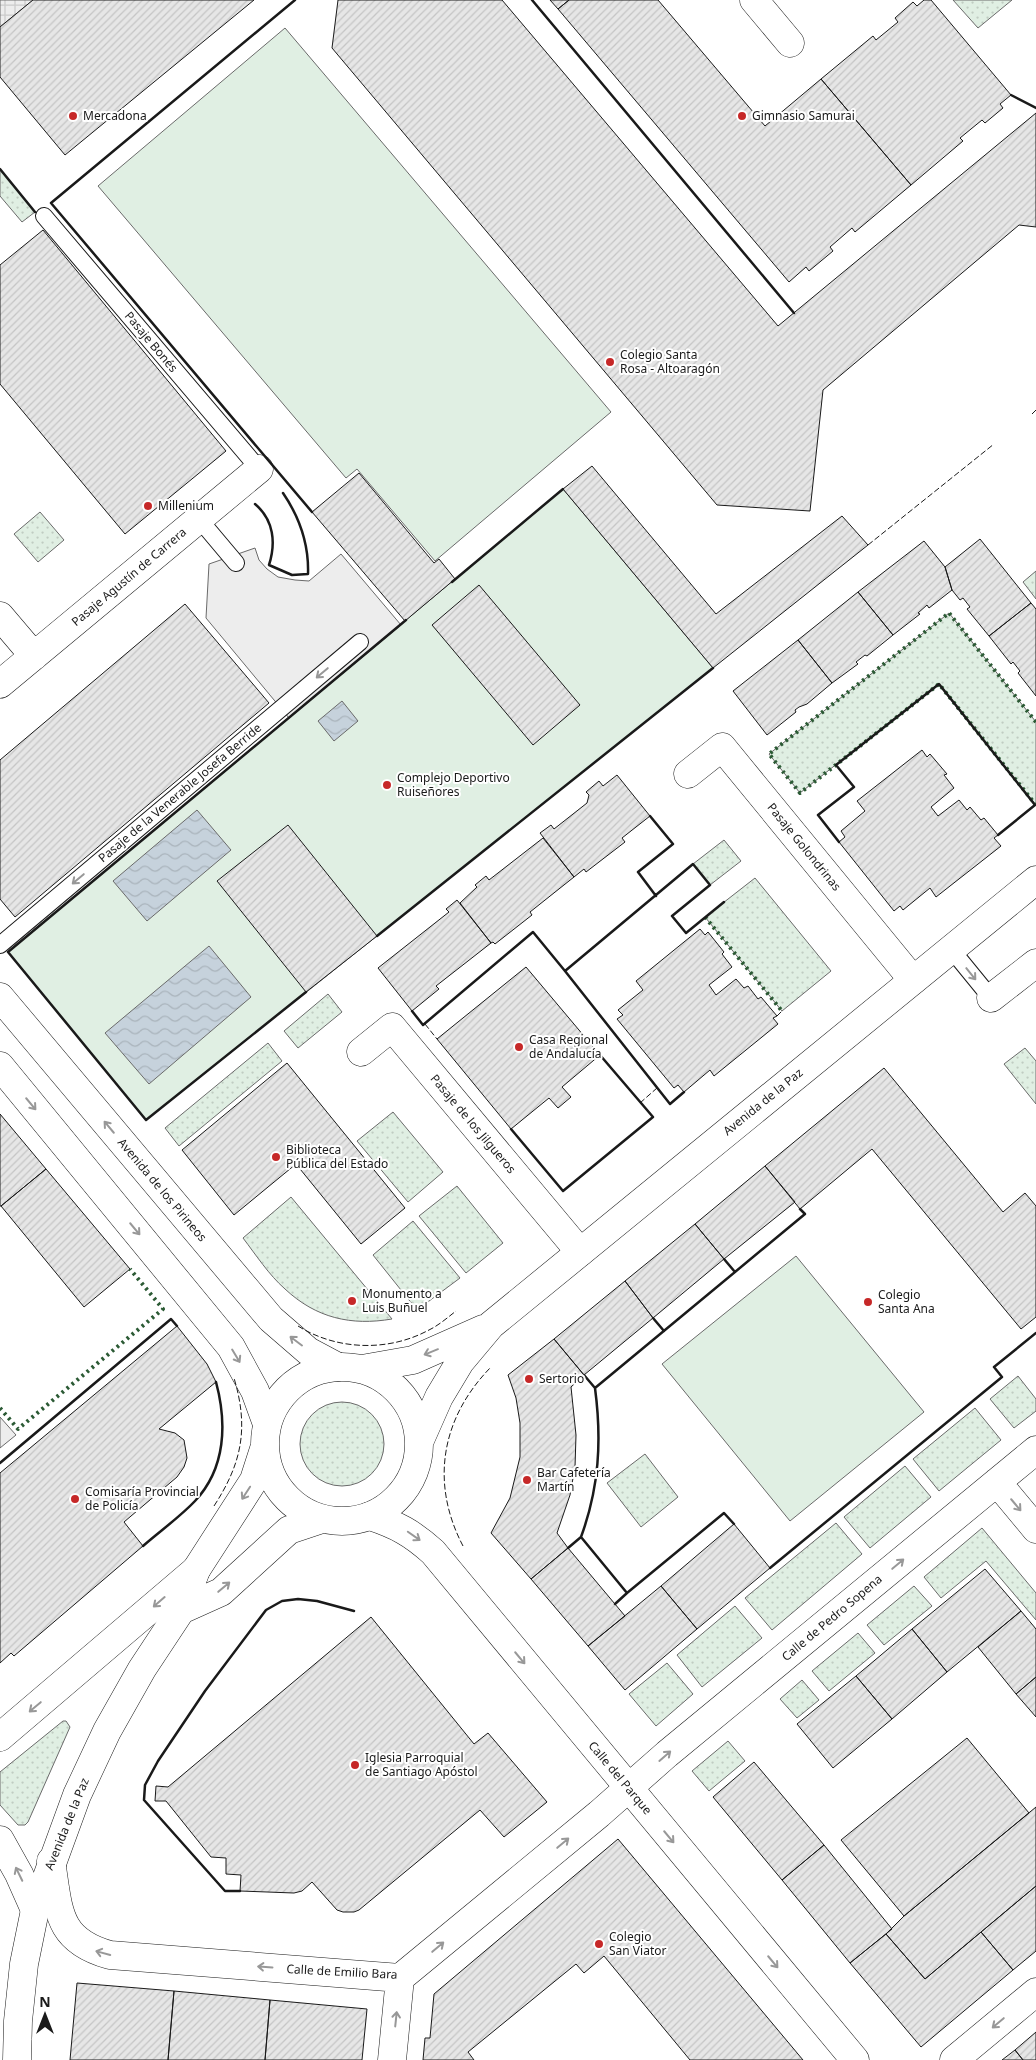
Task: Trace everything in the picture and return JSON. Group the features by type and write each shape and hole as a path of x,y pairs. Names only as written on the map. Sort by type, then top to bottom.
{"main road":[{"path":"754,0 790,43"},
{"name":"Pasaje Agustín de Carrera","path":"0,684 259,469"},
{"path":"0,616 34,656"},
{"name":"Pasaje Golondrinas","path":"688,774 722,746 913,980"},
{"name":"Avenida de la Paz","path":"420,1440 439,1398 460,1362 491,1325 1036,880"},
{"path":"991,998 1036,963"},
{"name":"Avenida de los Pirineos","path":"0,997 271,1319 308,1351 350,1368"},
{"name":"Pasaje de los Jilgueros","path":"361,1052 392,1027 580,1252"},
{"path":"0,1066 231,1347 255,1391 266,1436 269,1472 282,1493 299,1509 322,1519 339,1522 356,1521 370,1516 391,1504 407,1487 417,1465 420,1440 415,1417 402,1396 384,1379 350,1368 314,1372 293,1384 276,1402 266,1436"},
{"name":"Avenida de la Paz","path":"350,1368 412,1360 491,1325"},
{"name":"Avenida de la Paz","path":"17,2060 9,2020 24,1964 34,1910 77,1795 107,1731 142,1669 181,1610 196,1570 254,1480 266,1436"},
{"name":"Calle de Pedro Sopena","path":"628,1788 1036,1450"},
{"path":"997,1482 1036,1529"},
{"name":"Calle del Parque","path":"370,1516 394,1524 416,1536 433,1552 855,2060"},
{"path":"181,1610 221,1592 289,1530 322,1519"},
{"name":"Avenida de la Paz","path":"0,1737 196,1570"},
{"name":"Calle de Emilio Bara","path":"51,1861 60,1912 66,1928 78,1942 93,1950 110,1955 400,1978 628,1788"},
{"path":"0,1840 19,1874 34,1910"},
{"path":"392,2060 400,1978"},
{"path":"954,2060 1036,1992"}],"lane":[{"name":"Pasaje Bonés","path":"44,216 259,469"},
{"path":"199,519 236,563"},
{"name":"Pasaje de la Venerable Josefa Berride","path":"0,945 360,642"},
{"path":"951,949 991,998"}],"green space":[{"path":"953,0 1012,0 978,28"},
{"path":"285,28 611,412 435,561 357,469 346,478 98,186"},
{"path":"0,169 35,212 22,222 0,196"},
{"name":"Complejo Deportivo Ruiseñores","path":"563,489 713,668 146,1120 8,952"},
{"path":"40,512 64,540 38,562 14,534"},
{"path":"1036,571 1036,599 1023,582"},
{"path":"949,613 1036,722 1036,805 938,684 800,793 769,754"},
{"path":"724,840 741,861 710,885 693,864"},
{"path":"755,878 831,971 782,1011 705,917"},
{"path":"328,994 342,1012 298,1048 284,1031"},
{"path":"268,1043 282,1061 179,1146 165,1128"},
{"path":"1025,1048 1036,1061 1036,1104 1004,1064"},
{"path":"393,1112 443,1172 408,1202 357,1141"},
{"path":"457,1186 503,1243 466,1273 419,1216"},
{"path":"291,1197 392,1319 377,1321 348,1320 322,1313 297,1299 268,1271 243,1238"},
{"path":"413,1221 460,1278 417,1310 373,1255"},
{"path":"796,1256 924,1412 790,1521 662,1364"},
{"path":"1018,1376 1036,1399 1036,1411 1014,1428 990,1399"},
{"path":"342,1402 365,1409 377,1421 384,1444 377,1467 365,1479 342,1486 319,1479 307,1467 300,1444 307,1421 319,1409"},
{"path":"975,1408 1001,1440 939,1491 913,1459"},
{"path":"645,1454 678,1497 641,1527 607,1483"},
{"path":"905,1466 931,1497 870,1548 844,1517"},
{"path":"836,1523 862,1554 772,1630 745,1598"},
{"path":"982,1528 1036,1593 1036,1620 986,1561 941,1598 924,1577"},
{"path":"914,1586 932,1606 884,1645 867,1625"},
{"path":"735,1606 762,1638 702,1687 677,1655"},
{"path":"858,1633 875,1653 829,1691 812,1671"},
{"path":"667,1663 693,1694 656,1726 629,1694"},
{"path":"802,1680 819,1700 797,1718 780,1699"},
{"path":"63,1721 66,1721 70,1727 28,1822 25,1825 18,1825 0,1805 0,1772"},
{"path":"728,1741 745,1761 709,1791 692,1771"}],"shaded area":[{"path":"0,0 33,0 0,27"},
{"path":"255,548 259,560 278,577 309,581 341,554 401,625 289,718 206,618 209,564"},
{"path":"0,1417 16,1435 0,1448"}],"water":[{"path":"342,701 358,721 334,741 318,721"},
{"path":"197,810 231,850 147,921 113,881"},
{"path":"209,946 251,997 149,1084 105,1033"}],"building":[{"name":"Mercadona","path":"33,0 254,0 65,155 0,77 0,27"},
{"path":"338,0 502,0 778,326 1036,113 1036,227 1019,225 823,390 810,511 717,505 332,48"},
{"path":"550,0 569,0 558,9"},
{"path":"569,0 658,0 765,126 821,79 911,185 855,232 852,228 830,247 833,251 809,271 806,267 789,282 558,9"},
{"path":"924,0 931,0 1011,95 1000,104 1003,108 985,123 982,120 960,138 963,141 911,185 821,79 873,36 876,40 898,22 895,18 913,2 917,6"},
{"path":"43,230 226,451 125,534 0,384 0,265"},
{"path":"592,466 716,614 842,516 868,545 713,668 563,489"},
{"path":"359,473 434,563 439,559 455,579 405,621 312,512"},
{"path":"980,539 1031,603 989,636 967,609 970,607 963,598 960,600 952,590 945,567"},
{"path":"924,541 945,567 952,590 929,608 927,605 918,613 920,614 893,635 858,592"},
{"path":"479,585 580,705 533,745 432,625"},
{"path":"858,592 893,635 867,656 865,655 856,662 858,664 832,683 798,640"},
{"path":"1031,603 1036,609 1036,696 1018,673 1020,671 1013,662 1011,664 989,636"},
{"path":"185,604 269,703 15,917 0,899 0,760"},
{"path":"798,640 832,683 807,704 795,710 796,712 767,735 733,691"},
{"path":"922,750 927,757 930,754 947,774 944,775 954,788 931,807 938,816 959,800 967,810 970,807 981,820 984,818 998,835 994,838 1001,846 936,897 930,888 903,910 900,906 894,911 839,842 845,837 841,831 865,811 857,801"},
{"path":"617,775 650,816 622,838 625,842 586,872 584,869 574,877 540,833 551,825 554,829 587,803 589,795 586,792 599,781 603,786"},
{"path":"288,825 377,936 306,992 217,881"},
{"path":"543,838 574,877 530,912 532,915 495,944 491,943 460,903 477,887 475,885 486,876 489,880"},
{"path":"457,900 491,943 436,986 439,989 412,1011 378,968 449,912 446,909"},
{"path":"700,929 705,935 708,932 724,952 722,954 732,967 709,985 716,995 736,979 744,988 748,986 758,999 761,997 777,1016 773,1018 778,1024 714,1076 710,1070 684,1092 678,1085 674,1088 617,1019 623,1015 618,1010 643,990 636,981"},
{"name":"Casa Regional de Andalucía","path":"526,967 600,1055 562,1087 571,1097 558,1108 549,1098 511,1129 437,1039"},
{"name":"Biblioteca Pública del Estado","path":"287,1063 405,1208 361,1244 296,1164 234,1215 182,1150"},
{"path":"884,1068 1003,1212 1025,1193 1036,1206 1036,1317 1021,1329 872,1149 800,1209 765,1166"},
{"path":"0,1114 46,1169 1,1206 0,1206"},
{"path":"765,1166 795,1202 724,1259 695,1224"},
{"path":"46,1169 130,1269 84,1307 1,1206"},
{"path":"695,1224 724,1259 653,1318 625,1281"},
{"path":"625,1281 653,1318 584,1375 554,1339"},
{"name":"Comisaría Provincial de Policía","path":"177,1326 207,1364 216,1382 159,1429 175,1433 184,1440 187,1458 184,1467 177,1477 124,1522 143,1546 14,1656 11,1653 0,1663 0,1473"},
{"path":"554,1339 584,1375 571,1387 576,1435 575,1467 570,1495 557,1533 568,1548 531,1579 491,1533 510,1498 520,1457 520,1423 516,1398 508,1375"},
{"path":"734,1524 770,1568 697,1629 661,1586"},
{"path":"568,1548 625,1616 588,1646 531,1579"},
{"path":"985,1569 1021,1611 947,1672 912,1629"},
{"path":"661,1586 697,1629 625,1690 588,1646"},
{"path":"1021,1611 1036,1629 1036,1677 1016,1694 978,1647"},
{"name":"Iglesia Parroquial de Santiago Apóstol","path":"371,1617 474,1744 488,1733 547,1802 504,1837 480,1810 359,1910 354,1912 337,1910 312,1882 302,1891 294,1893 240,1891 241,1875 226,1874 226,1858 211,1857 166,1801 155,1801 156,1786 168,1787"},
{"path":"912,1629 947,1672 892,1719 856,1676"},
{"path":"856,1676 892,1719 833,1768 797,1724"},
{"path":"1036,1677 1036,1717 1016,1694"},
{"path":"967,1738 1029,1813 904,1916 841,1840"},
{"path":"754,1762 824,1845 782,1880 713,1797"},
{"path":"1036,1807 1036,1886 925,1979 886,1934 904,1916"},
{"name":"Colegio San Viator","path":"618,1839 803,2060 690,2060 604,1956 584,1973 576,1964 468,2052 474,2060 423,2060 425,2038 430,2038 434,1994"},
{"path":"824,1845 892,1929 850,1963 782,1880"},
{"path":"1036,1886 1036,1951 1013,1970 981,1932"},
{"path":"981,1932 1013,1970 921,2047 850,1963 886,1934 925,1979"},
{"path":"77,1983 174,1991 168,2060 70,2060"},
{"path":"174,1991 270,2000 265,2060 168,2060"},
{"path":"270,2000 367,2009 362,2060 265,2060"},
{"path":"1036,2032 1036,2060 1023,2060 1015,2050"},
{"path":"1015,2050 1023,2060 1002,2060"}],"hedge":[{"path":"1036,722 949,613 769,754 800,793 939,684 1036,805"},
{"path":"705,917 782,1011"},
{"path":"0,1408 18,1429 163,1309 130,1269"}],"fence":[{"path":"1032,414 1036,410"},
{"path":"868,545 994,444"},
{"path":"777,1016 782,1011"},
{"path":"425,1024 437,1039"},
{"path":"640,1103 657,1088"},
{"path":"298,1326 313,1334 345,1344 379,1345 412,1338 435,1327 456,1311"},
{"path":"463,1546 446,1499 444,1475 446,1452 451,1429 461,1408 474,1387 491,1367"},
{"path":"214,1506 231,1475 240,1445 241,1413 234,1378"}],"wall":[{"path":"295,0 51,203 312,512"},
{"path":"532,0 794,313"},
{"path":"1011,95 1036,108"},
{"path":"0,169 35,212"},
{"path":"452,582 563,489"},
{"path":"255,504 266,517 272,532 273,540 269,565 292,575 308,574 307,552 299,522 283,493"},
{"path":"306,992 146,1120 8,952 406,620"},
{"path":"377,936 713,668"},
{"path":"839,842 818,815 854,787 836,765 939,684 1035,805 998,835"},
{"path":"650,816 673,844 638,872 656,896"},
{"path":"684,1092 670,1104 565,971 693,864 710,885 672,916 686,933 724,902"},
{"path":"412,1011 423,1025 533,932 565,971"},
{"path":"511,1129 563,1191 653,1117 600,1055"},
{"path":"734,1524 724,1513 627,1593 581,1537 592,1500 597,1464 598,1427 595,1388 805,1214 800,1209"},
{"path":"724,1259 735,1272"},
{"path":"653,1318 664,1331"},
{"path":"0,1463 171,1319 177,1326"},
{"path":"770,1568 1002,1377 994,1367 1036,1333"},
{"path":"584,1375 595,1388"},
{"path":"143,1546 195,1501 213,1474 218,1460 222,1429 222,1413 216,1382"},
{"path":"568,1548 581,1537"},
{"path":"615,1604 627,1593"},
{"path":"240,1891 225,1891 144,1800 145,1785 158,1761 205,1691 266,1610 282,1601 298,1599 317,1601 354,1611"}],"place":[{"name":"Mercadona","path":"73,116"},
{"name":"Gimnasio Samurai","path":"742,116"},
{"name":"Colegio Santa Rosa - Altoaragón","path":"610,362"},
{"name":"Millenium","path":"148,506"},
{"name":"Complejo Deportivo Ruiseñores","path":"387,785"},
{"name":"Casa Regional de Andalucía","path":"519,1047"},
{"name":"Biblioteca Pública del Estado","path":"276,1157"},
{"name":"Monumento a Luis Buñuel","path":"352,1301"},
{"name":"Colegio Santa Ana","path":"868,1302"},
{"name":"Sertorio","path":"529,1379"},
{"name":"Bar Cafetería Martín","path":"527,1480"},
{"name":"Comisaría Provincial de Policía","path":"75,1499"},
{"name":"Iglesia Parroquial de Santiago Apóstol","path":"355,1765"},
{"name":"Colegio San Viator","path":"599,1944"}]}
